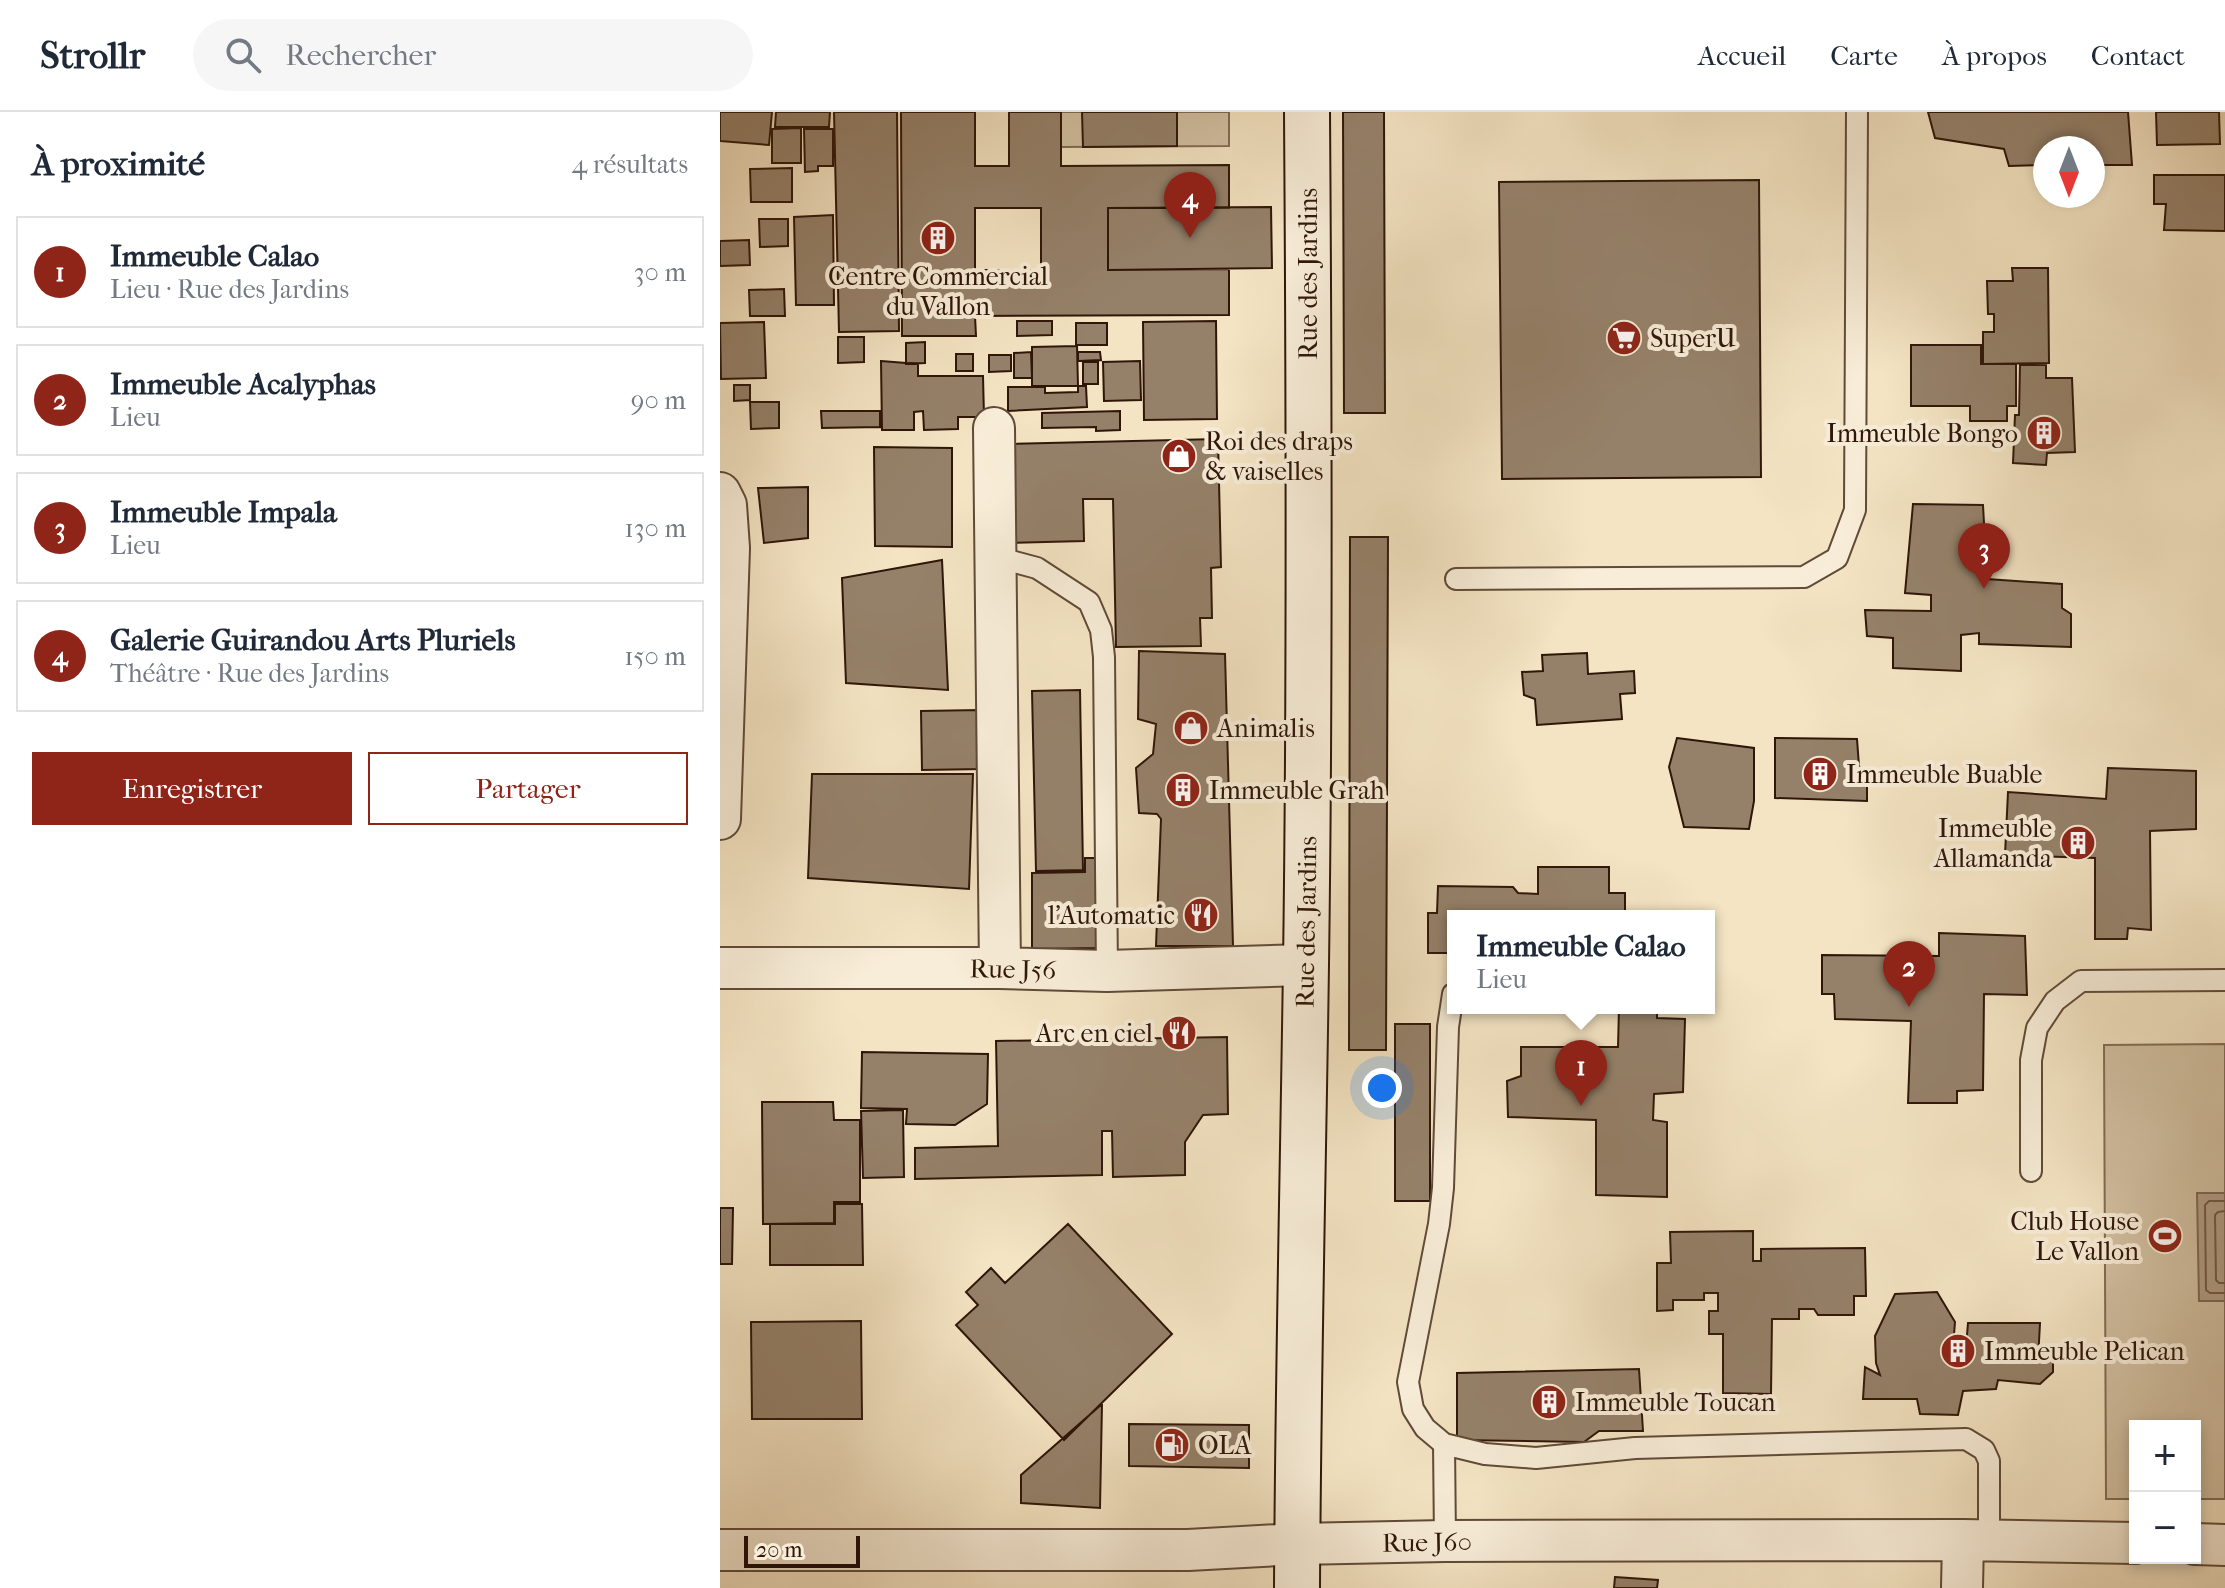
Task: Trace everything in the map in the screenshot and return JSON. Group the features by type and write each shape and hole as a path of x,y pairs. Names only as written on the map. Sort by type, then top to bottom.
{"main road":[{"name":"Rue des Jardins","path":"1297,1588 1298,1323 1306,965 1309,492 1307,112"}],"street":[{"path":"994,428 1000,968"},
{"path":"720,493 726,505 729,548 720,819"},
{"name":"Rue J56","path":"720,968 1107,971 1306,965"},
{"path":"1962,1588 1976,1540"},
{"name":"Rue J60","path":"720,1550 1188,1550 1445,1541 1976,1540 2129,1543"},
{"path":"2201,1544 2225,1545"}],"lane":[{"path":"1456,579 1804,577 1837,558 1855,510 1857,112"},
{"path":"996,557 1037,568 1089,602 1101,630 1104,657 1107,971"},
{"path":"2031,1171 2031,1060 2037,1028 2055,1001 2081,981 2225,980"},
{"path":"1450,1014 1439,1224 1408,1382 1413,1409 1425,1428 1444,1444 1485,1454 1536,1458 1635,1448 1966,1439 1984,1450 1989,1461 1976,1540"},
{"path":"1444,1444 1445,1541"}],"shaded area":[{"path":"1061,112 1229,112 1229,146 1061,147"},
{"name":"Club House Le Vallon","path":"2225,1044 2225,1499 2201,1499 2201,1420 2129,1420 2129,1499 2106,1499 2104,1045"}],"water":[{"path":"2197,1193 2225,1193 2225,1301 2199,1301"}],"building":[{"path":"720,112 772,112 769,145 720,141"},
{"path":"776,112 830,112 829,127 775,127"},
{"path":"834,112 897,112 899,331 839,332"},
{"name":"Centre Commercial du Vallon","path":"901,112 975,112 975,166 1009,166 1009,112 1061,112 1061,166 1229,165 1229,208 1108,208 1108,270 1229,269 1229,315 975,316 976,336 902,336","holes":["975,208 1041,208 1041,270 975,270"]},
{"path":"1082,112 1177,112 1177,146 1083,147"},
{"path":"1343,112 1384,112 1385,413 1344,413"},
{"path":"1928,112 2128,112 2132,165 2105,165 2105,136 2033,136 2033,165 2009,166 2004,149 1935,138"},
{"path":"2156,112 2219,112 2220,144 2157,145"},
{"path":"801,128 801,163 772,163 772,129"},
{"path":"804,129 833,129 833,166 818,166 818,171 805,172"},
{"path":"792,168 792,202 751,202 750,169"},
{"path":"2154,175 2225,175 2225,231 2164,230 2166,204 2154,204"},
{"path":"1759,180 1761,477 1502,479 1499,182"},
{"path":"1271,207 1272,268 1108,270 1108,208"},
{"path":"833,215 834,305 796,305 794,217"},
{"path":"759,219 788,219 788,246 760,247"},
{"path":"749,240 750,265 720,266 720,241"},
{"path":"2012,268 2048,268 2049,363 1983,364 1983,332 1994,332 1994,314 1988,314 1987,281 2013,281"},
{"path":"784,289 785,316 750,316 749,290"},
{"path":"1017,321 1052,321 1052,335 1017,336"},
{"path":"1216,321 1217,419 1144,420 1143,322"},
{"path":"764,322 766,378 721,379 720,323"},
{"path":"1076,323 1107,323 1107,345 1076,345"},
{"path":"838,337 864,337 864,362 838,363"},
{"path":"925,342 925,363 906,364 906,343"},
{"path":"1911,345 1981,345 1981,364 2016,364 2016,406 2007,406 2007,421 1970,421 1970,406 1911,406"},
{"path":"1077,346 1078,386 1032,386 1032,347"},
{"path":"1031,352 1032,378 1014,378 1014,353"},
{"path":"1078,352 1100,352 1101,360 1078,361"},
{"path":"956,354 973,354 973,371 956,371"},
{"path":"989,355 1011,355 1011,371 989,372"},
{"path":"881,361 918,364 918,376 983,376 984,417 958,417 958,429 924,430 923,411 914,412 914,430 882,430"},
{"path":"1140,361 1141,400 1104,401 1103,362"},
{"path":"1083,362 1098,362 1098,384 1083,384"},
{"name":"Immeuble Bongo","path":"2020,365 2046,365 2046,378 2072,378 2075,452 2047,453 2046,465 2013,463 2015,415 2019,415"},
{"path":"734,385 750,385 750,400 734,401"},
{"path":"1078,386 1086,386 1087,407 1008,411 1008,387 1045,387 1045,393 1078,392"},
{"path":"750,402 779,402 779,428 751,429"},
{"path":"821,411 880,411 880,427 822,428"},
{"path":"1120,411 1120,430 1042,428 1042,413"},
{"path":"1218,439 1221,567 1211,568 1212,618 1200,618 1201,646 1116,647 1113,499 1083,499 1084,541 1009,543 1008,444"},
{"path":"874,447 952,448 952,547 875,546"},
{"path":"808,487 808,538 764,543 758,488"},
{"path":"1913,504 1983,505 1987,579 2062,584 2062,608 2071,614 2071,647 1979,644 1979,633 1961,635 1961,671 1893,668 1893,638 1867,636 1865,610 1931,611 1931,595 1905,593"},
{"path":"1350,537 1388,537 1386,1050 1349,1050"},
{"path":"942,560 948,690 846,683 842,578"},
{"name":"Immeuble Grah","path":"1139,651 1225,654 1233,946 1156,946 1161,819 1157,814 1139,813 1136,768 1153,754 1156,724 1138,719"},
{"path":"1587,653 1588,674 1634,671 1635,693 1620,694 1622,719 1537,725 1535,699 1524,695 1522,672 1543,671 1542,655"},
{"path":"1080,690 1083,870 1036,871 1032,691"},
{"path":"980,710 982,769 922,770 921,711"},
{"path":"1677,738 1754,748 1754,801 1749,829 1684,827 1669,767"},
{"name":"Immeuble Buable","path":"1775,738 1857,739 1859,766 1867,779 1867,801 1775,798"},
{"name":"Immeuble Allamanda","path":"2108,768 2196,771 2196,829 2150,831 2151,930 2128,928 2127,939 2095,939 2095,858 2005,855 2008,792 2106,799"},
{"path":"812,774 973,774 969,889 808,878"},
{"path":"1085,858 1099,858 1100,948 1032,949 1032,873 1085,872"},
{"path":"1538,867 1609,867 1609,893 1625,893 1625,910 1447,910 1447,953 1428,953 1428,913 1437,913 1438,886 1513,887 1518,893 1538,894"},
{"path":"1939,933 2025,936 2027,995 1984,994 1983,1090 1957,1091 1957,1103 1908,1103 1911,1021 1835,1019 1834,994 1822,994 1822,955 1939,956"},
{"path":"1619,1014 1657,1014 1657,1018 1685,1019 1683,1092 1654,1094 1653,1120 1667,1122 1667,1197 1596,1195 1596,1120 1508,1117 1507,1081 1521,1076 1521,1047 1618,1047"},
{"path":"1395,1024 1430,1024 1430,1201 1395,1201"},
{"path":"1227,1037 1228,1114 1203,1115 1185,1142 1185,1175 1113,1177 1112,1131 1102,1131 1102,1175 915,1179 915,1148 998,1146 996,1041"},
{"path":"862,1052 988,1054 987,1104 955,1125 906,1124 907,1109 861,1108"},
{"path":"762,1102 833,1102 834,1120 860,1120 860,1202 834,1202 834,1223 763,1224"},
{"path":"903,1110 904,1177 863,1178 861,1111"},
{"path":"835,1204 862,1204 863,1265 770,1265 770,1224 835,1224"},
{"path":"720,1208 733,1208 732,1264 720,1264"},
{"path":"1068,1224 1172,1334 1064,1440 956,1325 978,1305 966,1292 991,1268 1005,1283"},
{"path":"1753,1231 1753,1261 1761,1261 1761,1249 1865,1248 1866,1296 1854,1296 1854,1315 1818,1315 1814,1309 1799,1309 1799,1319 1772,1319 1771,1394 1723,1393 1723,1334 1709,1334 1709,1311 1718,1311 1718,1293 1704,1293 1704,1300 1673,1300 1673,1310 1657,1311 1657,1263 1671,1263 1670,1232"},
{"name":"Immeuble Pelican","path":"1937,1292 1955,1322 1953,1347 1966,1347 1968,1323 2040,1323 2038,1360 2053,1361 2053,1372 2040,1384 1998,1380 1996,1389 1963,1391 1958,1415 1920,1414 1917,1399 1863,1399 1865,1367 1880,1375 1876,1363 1875,1336 1895,1294"},
{"path":"861,1321 862,1419 752,1419 751,1322"},
{"name":"Immeuble Toucan","path":"1639,1369 1643,1431 1599,1431 1584,1442 1457,1440 1457,1373"},
{"path":"1102,1404 1100,1508 1021,1503 1021,1475"},
{"path":"1129,1424 1249,1425 1249,1468 1129,1466"},
{"path":"1615,1577 1658,1580 1657,1588 1614,1588"}],"place":[{"name":"Centre Commercial du Vallon","path":"938,238"},
{"name":"Galerie Guirandou Arts Pluriels","path":"1190,238"},
{"name":"SuperU","path":"1624,338"},
{"name":"Immeuble Bongo","path":"2044,433"},
{"name":"Roi des draps & vaiselles","path":"1179,456"},
{"name":"Immeuble Impala","path":"1984,589"},
{"name":"Animalis","path":"1191,728"},
{"name":"Immeuble Buable","path":"1820,774"},
{"name":"Immeuble Grah","path":"1183,790"},
{"name":"Immeuble Allamanda","path":"2078,843"},
{"name":"l'Automatic","path":"1201,915"},
{"name":"Immeuble Acalyphas","path":"1909,1007"},
{"name":"Arc en ciel","path":"1179,1033"},
{"name":"Immeuble Calao","path":"1581,1106"},
{"name":"Club House Le Vallon","path":"2165,1236"},
{"name":"Immeuble Pelican","path":"1958,1351"},
{"name":"Immeuble Toucan","path":"1549,1402"},
{"name":"OLA","path":"1172,1445"}]}
